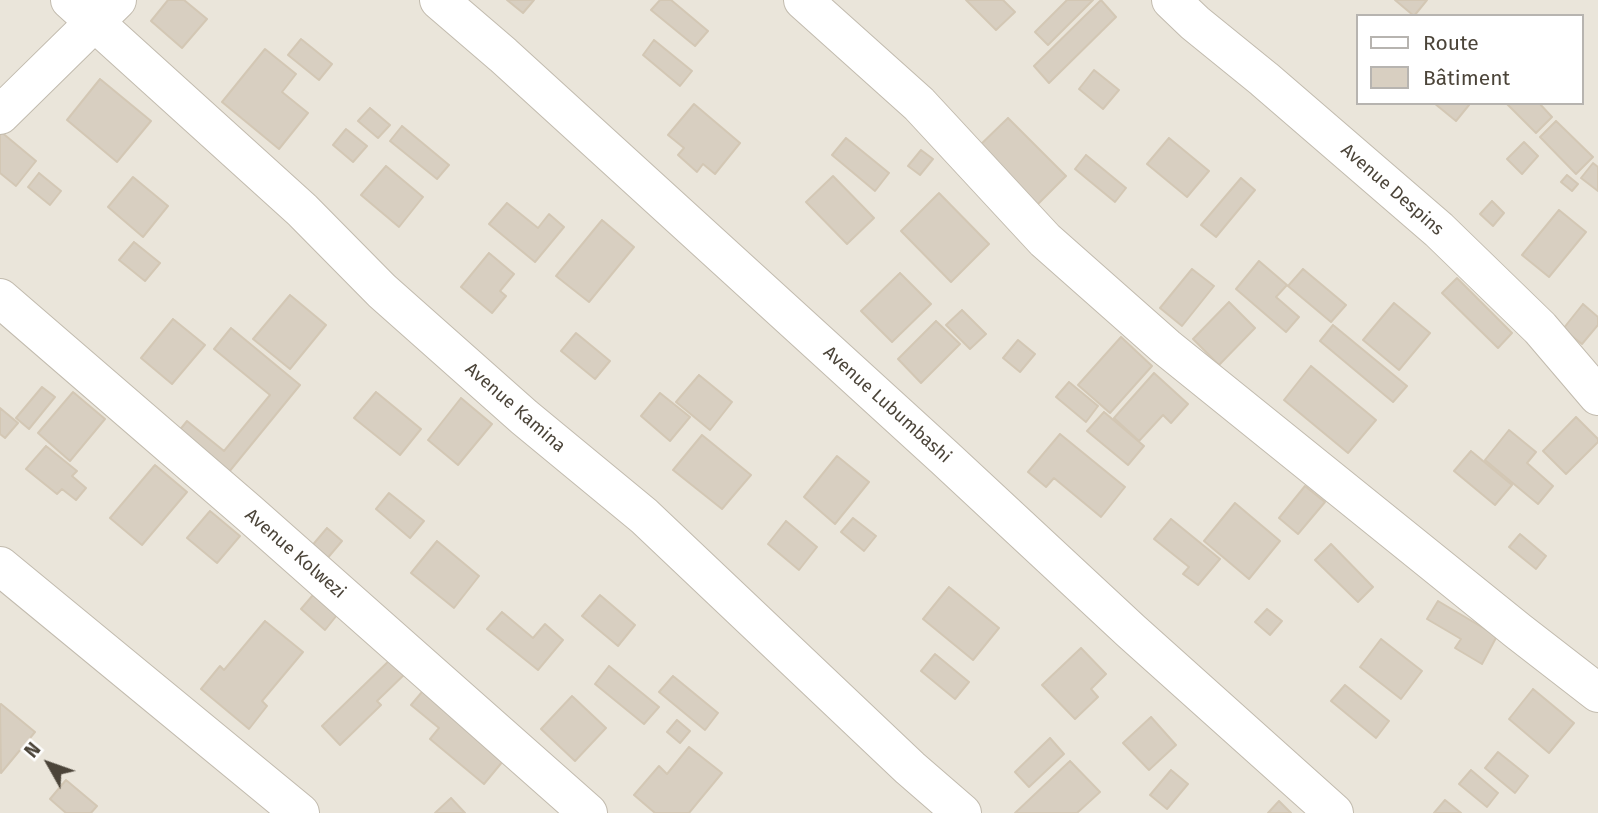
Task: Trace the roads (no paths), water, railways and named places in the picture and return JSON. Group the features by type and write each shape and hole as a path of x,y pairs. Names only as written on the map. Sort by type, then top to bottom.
{"street":[{"name":"Avenue Lubumbashi","path":"439,0 534,83 1131,631 1334,813"},
{"path":"803,0 919,104 1045,240 1156,338 1598,693"},
{"name":"Avenue Despins","path":"1171,0 1439,230 1540,328 1598,397"},
{"path":"0,115 94,7"},
{"name":"Avenue Kamina","path":"94,7 194,114 302,210 382,291 524,417 645,516 891,750 962,813"},
{"name":"Avenue Kolwezi","path":"0,298 249,513 587,813"},
{"path":"0,566 300,813"}]}
